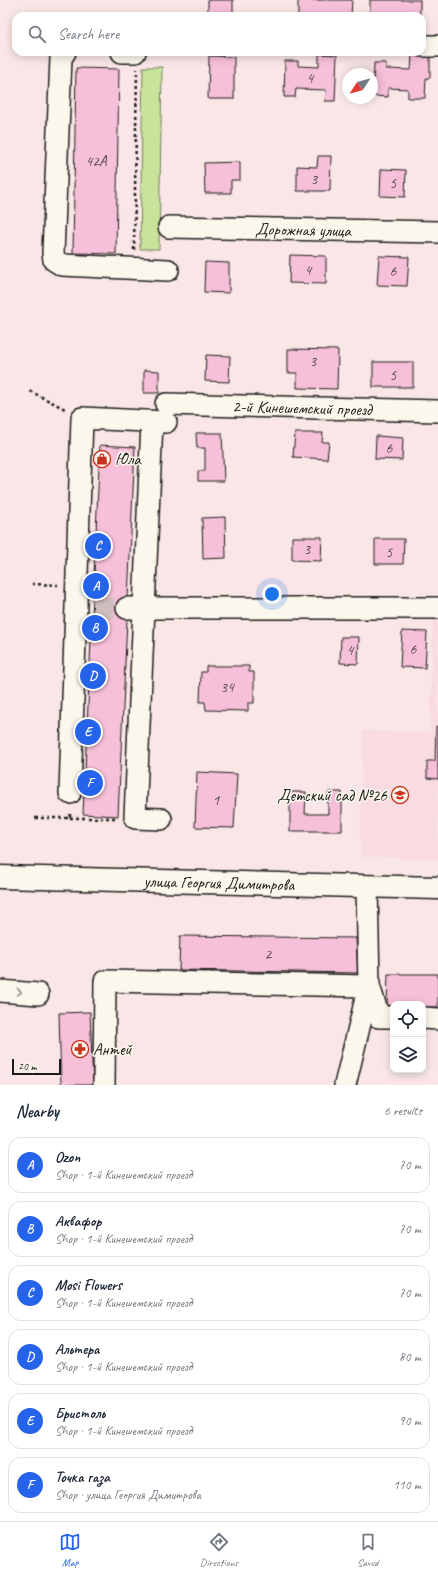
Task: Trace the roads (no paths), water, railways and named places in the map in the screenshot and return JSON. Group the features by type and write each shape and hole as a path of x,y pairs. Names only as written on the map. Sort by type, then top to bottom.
{"main road":[{"name":"улица Георгия Димитрова","path":"0,877 438,888"}],"street":[{"path":"426,46 438,46"},
{"path":"62,56 61,58 53,253 54,260 58,264 62,265 168,270"},
{"name":"Дорожная улица","path":"169,227 438,232"},
{"name":"2-й Кинешемский проезд","path":"70,793 84,608 77,586 82,418 438,411"},
{"path":"161,416 136,608 135,818 161,819"},
{"path":"136,608 438,608"},
{"path":"344,1085 369,986 367,886"},
{"path":"104,1085 105,981 369,986"},
{"path":"369,986 379,1017 390,1018"},
{"path":"0,991 38,994"},
{"path":"426,1018 438,1019"}],"tunnel":[{"path":"93,608 127,608"}],"place":[{"name":"Юла","path":"102,459"},
{"name":"Mosi Flowers","path":"98,546"},
{"name":"Ozon","path":"96,586"},
{"name":"Аквафор","path":"95,628"},
{"name":"Альтера","path":"93,676"},
{"name":"Бристоль","path":"88,732"},
{"name":"Точка газа","path":"90,783"},
{"name":"Детский сад №26","path":"400,795"},
{"name":"Антей","path":"80,1049"}]}
